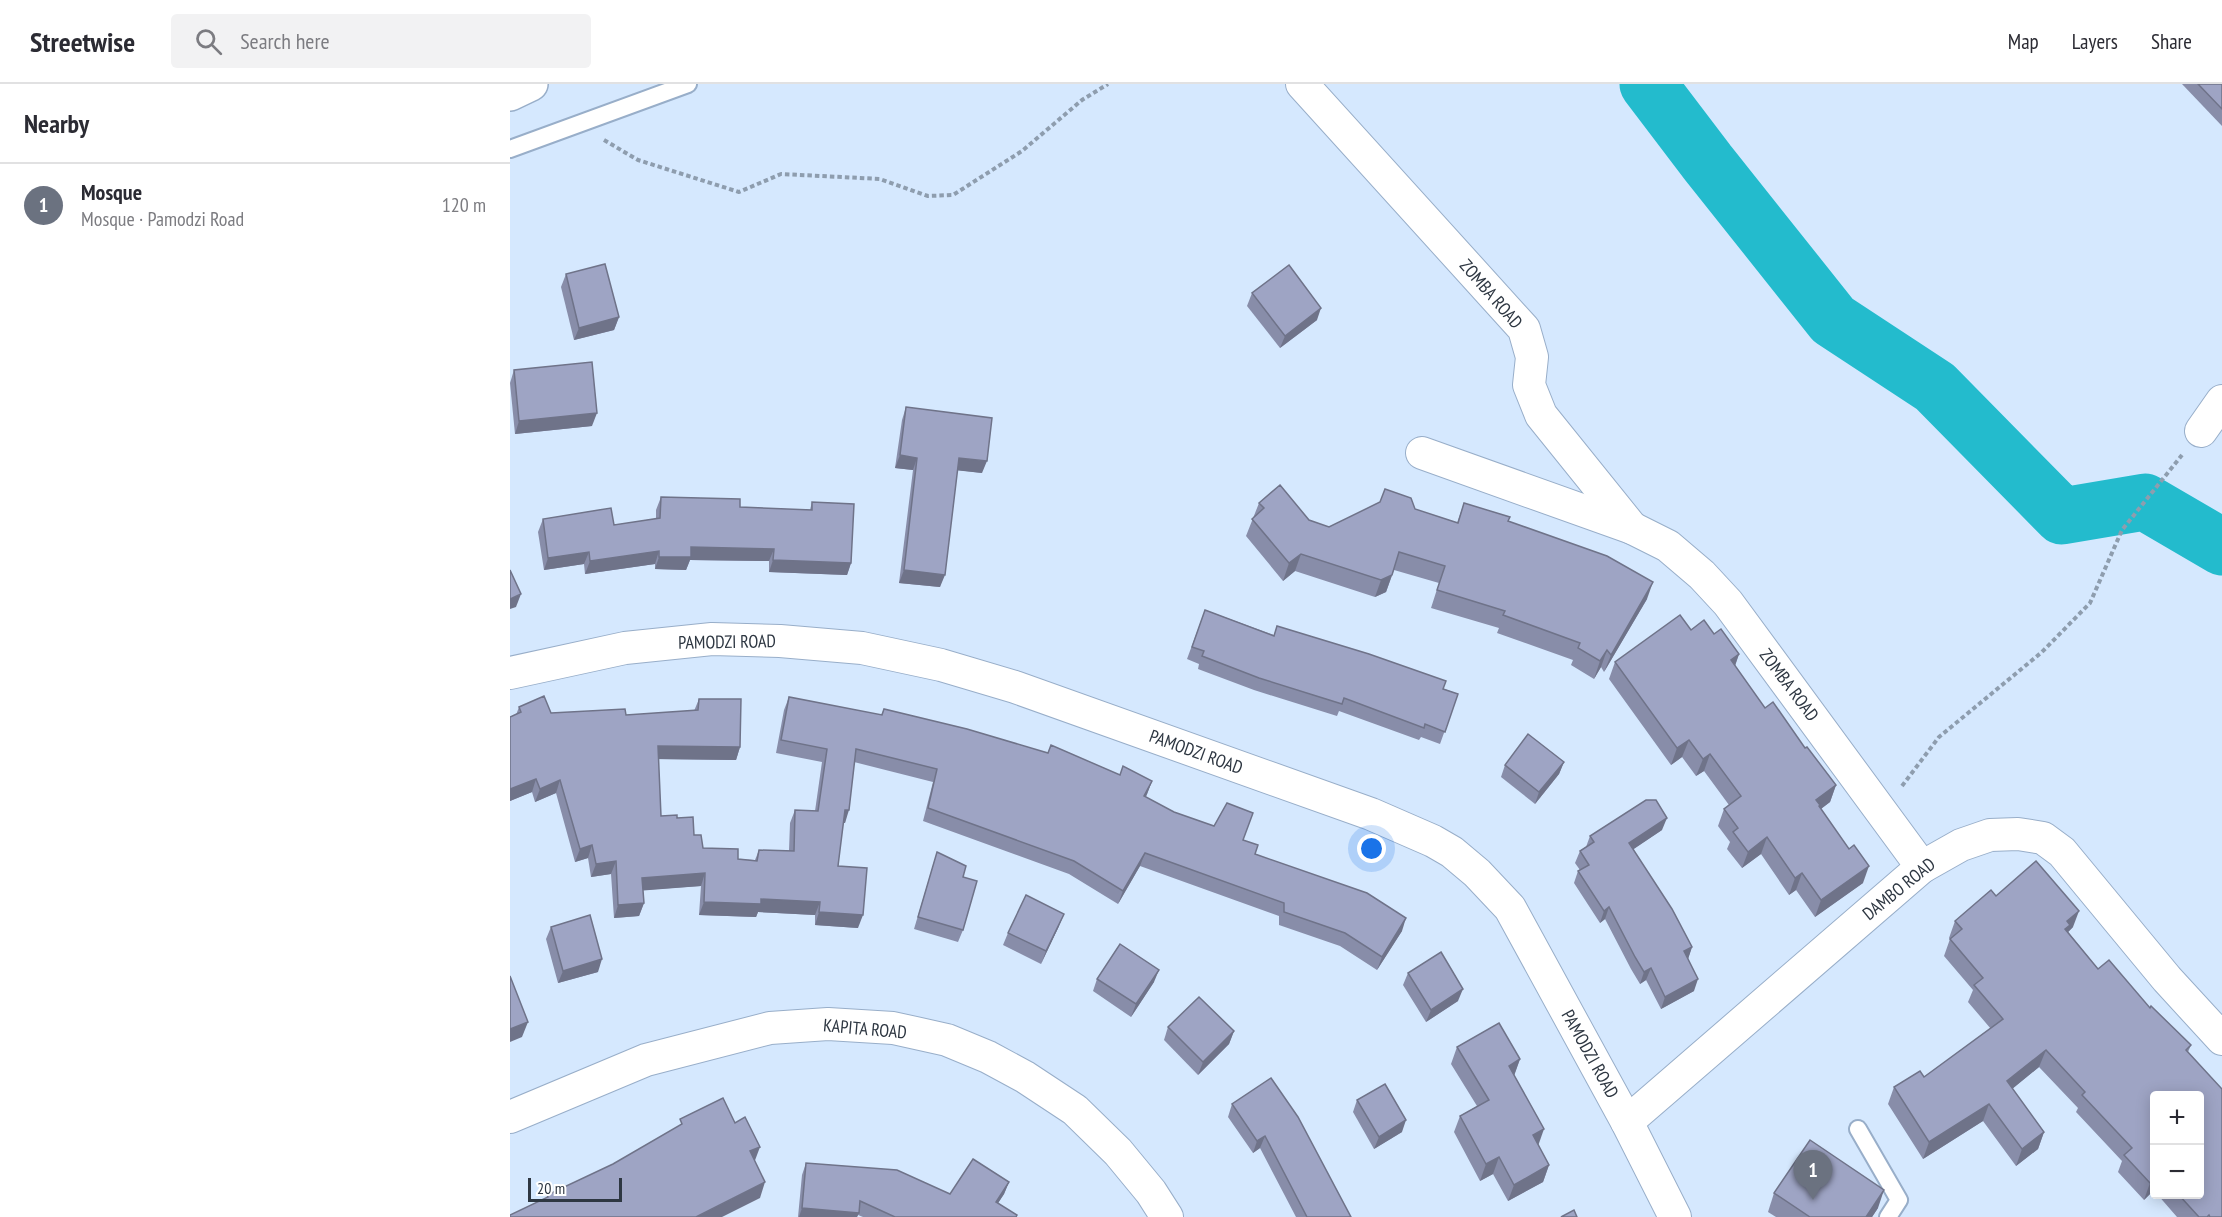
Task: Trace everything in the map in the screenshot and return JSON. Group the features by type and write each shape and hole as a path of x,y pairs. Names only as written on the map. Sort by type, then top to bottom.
{"street":[{"path":"510,94 531,84"},
{"name":"ZOMBA ROAD","path":"1302,84 1524,329 1532,357 1529,385 1541,415 1632,528"},
{"path":"2201,431 2222,400"},
{"name":"ZOMBA ROAD","path":"1422,453 1632,528 1668,546 1702,575 1728,603 1922,867"},
{"name":"PAMODZI ROAD","path":"510,673 626,648 712,639 780,641 862,648 941,665 1015,687 1371,814 1433,841 1452,852 1477,873 1510,908 1627,1122 1675,1217"},
{"name":"DAMBO ROAD","path":"1627,1122 1922,867 1961,844 1990,835 2018,834 2043,838 2062,852 2167,979 2222,1039"},
{"name":"KAPITA ROAD","path":"510,1117 646,1060 770,1028 828,1024 893,1028 948,1040 988,1057 1025,1077 1075,1110 1119,1152 1151,1192 1167,1217"}],"lane":[{"path":"510,149 688,84"},
{"path":"1858,1129 1899,1200 1888,1217"}],"path":[{"path":"582,123 602,139 638,160 740,192 780,174 880,179 927,196 953,195 1022,151 1082,100 1108,84"},
{"path":"1883,812 1940,737 2042,652 2090,603 2122,530 2201,431"}],"building":[{"path":"2198,84 2222,84 2222,109"},
{"path":"605,264 619,317 579,328 566,274"},
{"path":"1289,265 1321,308 1285,336 1252,293"},
{"path":"592,362 597,413 519,421 514,370"},
{"path":"906,407 992,418 987,461 959,458 945,575 904,570 917,458 900,455"},
{"path":"1280,485 1309,520 1329,527 1380,502 1385,489 1411,498 1415,509 1458,523 1464,503 1510,517 1508,521 1607,556 1653,582 1611,655 1607,650 1600,661 1578,648 1580,643 1503,615 1505,611 1437,590 1445,566 1399,552 1392,575 1381,580 1301,554 1289,563 1252,519 1264,508 1259,503"},
{"path":"661,497 740,499 740,507 812,510 812,502 854,504 851,563 773,560 774,549 691,547 691,557 659,557 659,551 590,561 589,552 548,558 543,519 611,508 614,525 660,518"},
{"path":"510,570 521,594 510,599"},
{"path":"1205,610 1274,636 1277,626 1369,654 1446,681 1443,689 1458,694 1445,732 1425,724 1424,728 1344,698 1342,704 1259,678 1202,656 1204,651 1192,647"},
{"path":"1680,615 1691,630 1704,620 1714,634 1721,629 1739,654 1731,660 1765,708 1773,702 1805,748 1807,747 1836,785 1816,800 1849,849 1854,845 1869,866 1821,900 1802,873 1795,878 1767,837 1748,852 1733,832 1738,828 1724,809 1741,796 1710,754 1703,759 1689,740 1677,748 1615,662"},
{"path":"544,696 551,713 625,709 626,715 698,710 699,699 741,699 740,747 658,746 661,816 693,817 694,835 701,835 703,848 738,849 738,859 757,861 759,850 794,851 795,810 818,811 827,749 781,740 789,697 882,715 884,709 967,729 1048,753 1051,745 1120,775 1123,766 1152,781 1144,796 1174,812 1214,826 1227,803 1253,813 1243,840 1258,845 1255,854 1367,893 1406,918 1382,957 1345,933 1284,912 1284,903 1145,853 1123,891 1074,861 928,808 937,769 856,749 849,810 845,810 838,866 867,868 863,915 819,912 820,902 761,899 761,904 704,902 705,873 642,878 644,903 618,905 616,861 596,864 592,845 580,849 560,780 540,789 536,779 510,789 510,717 521,712 519,707"},
{"path":"1528,734 1564,762 1539,792 1505,765"},
{"path":"1646,800 1656,800 1667,818 1629,843 1672,909 1692,947 1684,951 1698,979 1665,997 1651,968 1644,972 1609,907 1604,911 1578,871 1589,865 1580,851 1594,842 1590,836"},
{"path":"937,852 966,866 963,877 977,881 963,930 918,917"},
{"path":"2036,861 2079,911 2067,921 2070,925 2065,929 2098,969 2109,960 2150,1008 2151,1006 2191,1045 2186,1050 2222,1089 2222,1217 2210,1217 2209,1215 2199,1217 2183,1199 2204,1199 2204,1091 2150,1091 2150,1183 2124,1155 2132,1148 2082,1095 2085,1092 2046,1050 2007,1081 2044,1132 2022,1149 1989,1104 1929,1142 1894,1087 1920,1071 1924,1077 2003,1019 1974,985 1983,978 1950,939 1962,929 1955,921 1991,890 1996,896"},
{"path":"1026,895 1064,914 1046,951 1008,933"},
{"path":"590,915 602,959 563,971 551,927"},
{"path":"1120,944 1159,970 1136,1004 1097,979"},
{"path":"1441,952 1463,989 1431,1010 1408,973"},
{"path":"510,976 528,1022 510,1029"},
{"path":"1199,997 1234,1031 1203,1062 1168,1027"},
{"path":"1499,1023 1520,1059 1509,1066 1544,1129 1533,1135 1549,1165 1514,1185 1499,1157 1486,1164 1460,1116 1489,1100 1457,1047"},
{"path":"1271,1078 1298,1117 1351,1217 1307,1217 1265,1136 1257,1141 1232,1104"},
{"path":"1385,1084 1406,1120 1379,1137 1357,1100"},
{"path":"723,1098 735,1123 745,1117 760,1147 750,1151 765,1182 696,1217 510,1217 548,1197 547,1195 613,1164 682,1124 680,1119"},
{"path":"1810,1140 1884,1190 1866,1217 1810,1217 1774,1193"},
{"path":"973,1159 1009,1182 996,1202 1017,1215 1016,1217 895,1217 860,1201 859,1213 802,1208 806,1163 897,1170 950,1194"},
{"path":"1574,1210 1577,1217 1561,1217"}],"waterway":[{"path":"1648,84 1833,320 1935,387 2062,516 2145,502 2222,547"}],"place":[{"name":"Mosque","path":"1813,1200"}]}
